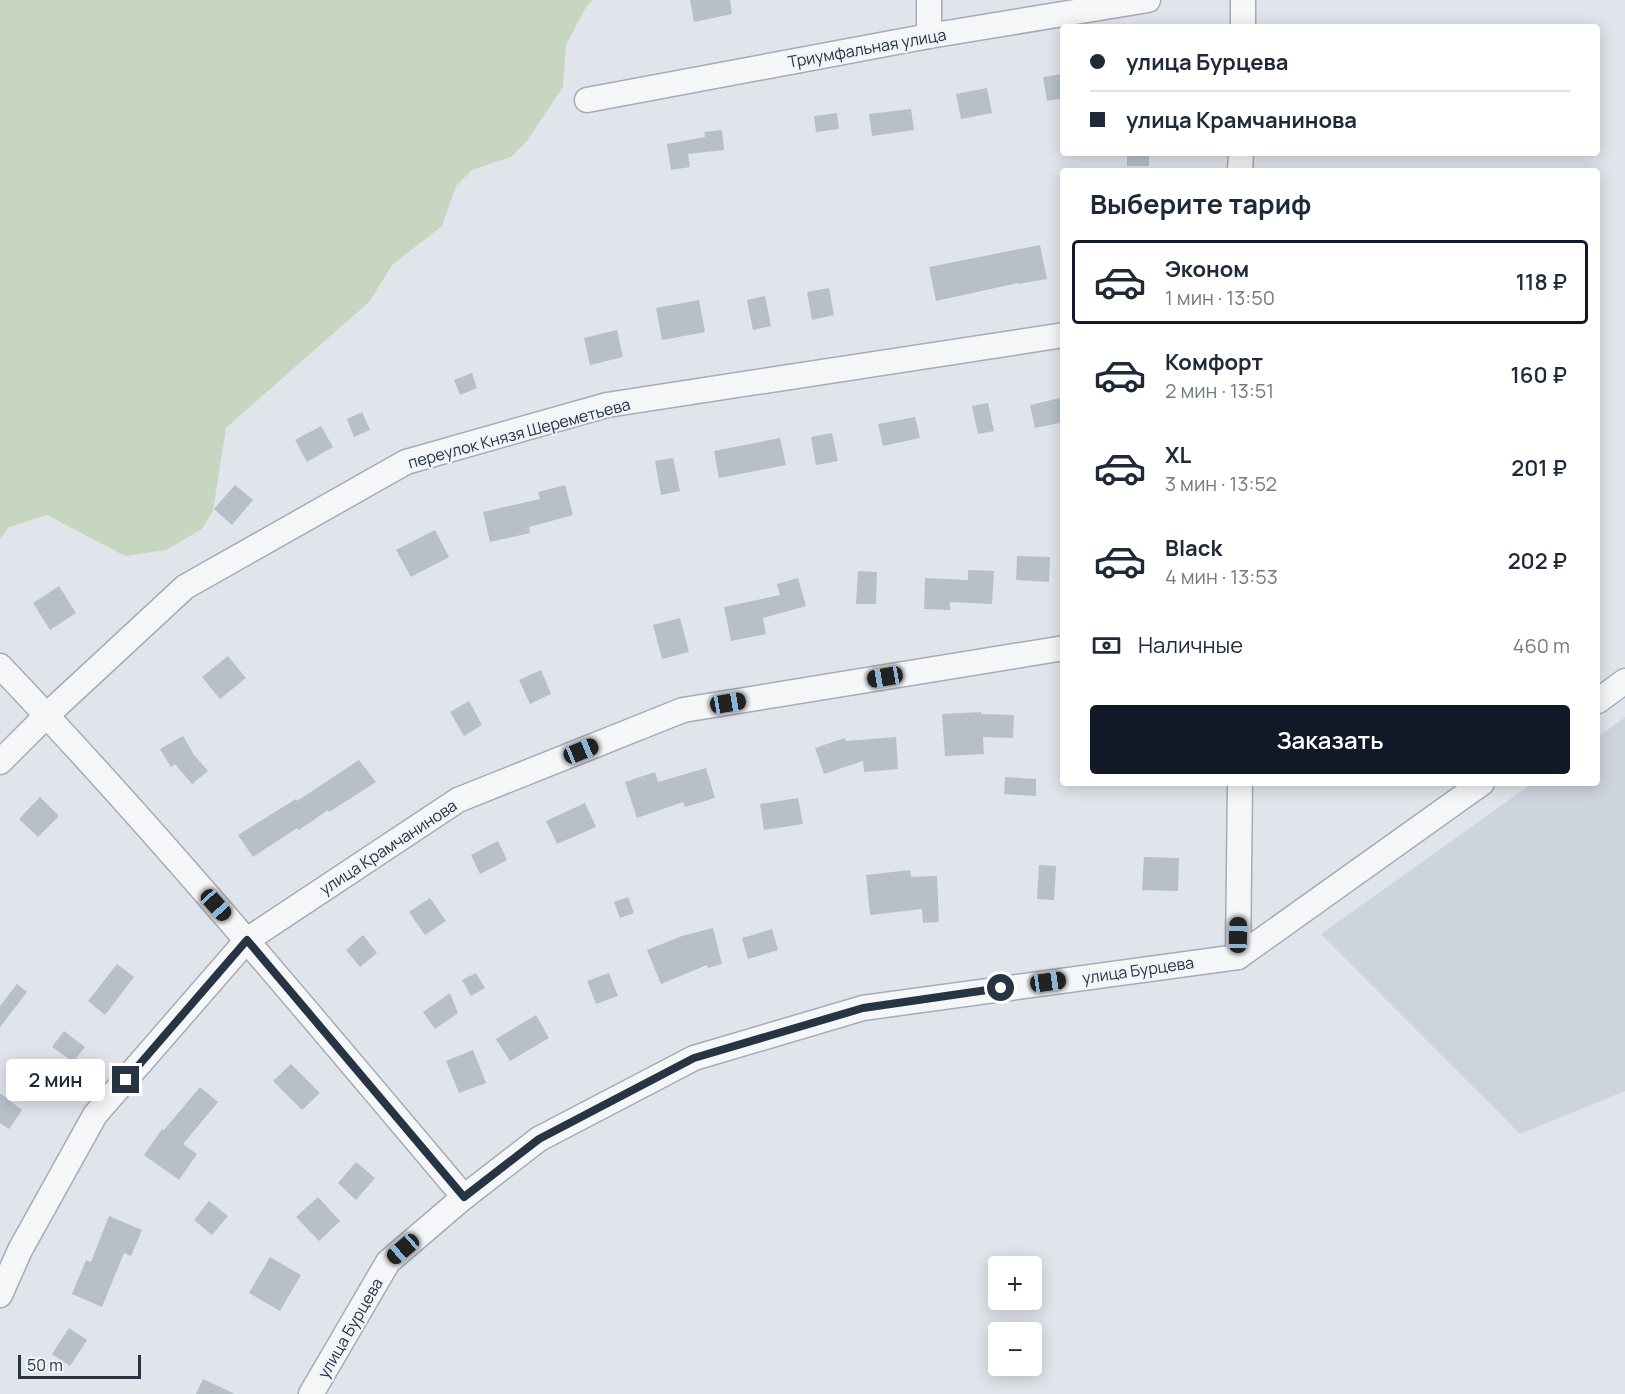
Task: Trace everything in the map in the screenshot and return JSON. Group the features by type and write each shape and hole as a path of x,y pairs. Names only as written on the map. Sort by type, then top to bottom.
{"street":[{"path":"929,0 929,36"},
{"name":"Триумфальная улица","path":"587,100 929,36 1148,0"},
{"path":"1243,0 1243,24"},
{"name":"переулок Князя Шереметьева","path":"0,762 47,715 186,587 406,462 607,405 1060,336"},
{"name":"улица Крамчанинова","path":"0,1295 20,1250 96,1115 247,940 458,800 683,710 1060,649"},
{"path":"0,666 47,715 247,940 464,1197"},
{"path":"1600,700 1625,681"},
{"path":"1238,957 1240,786"},
{"name":"улица Бурцева","path":"311,1394 388,1262 464,1197 539,1139 694,1058 863,1008 1238,957 1478,786"}],"shaded area":[{"path":"1625,717 1625,1091 1520,1134 1321,934 1529,786 1600,786 1600,736"}],"green space":[{"path":"0,0 593,0 586,7 566,45 563,87 527,141 511,157 472,170 456,186 442,226 392,265 370,301 226,428 213,511 202,529 166,550 125,556 47,515 9,527 0,539"}],"building":[{"path":"690,0 730,0 732,14 694,22"},
{"path":"1060,74 1060,99 1047,101 1043,77"},
{"path":"987,88 992,113 961,119 956,94"},
{"path":"911,109 914,130 872,136 869,114"},
{"path":"837,113 839,129 816,132 814,116"},
{"path":"722,130 724,150 688,154 690,167 671,170 667,144 705,137 704,132"},
{"path":"1127,156 1149,156 1149,166 1127,166"},
{"path":"1040,245 1047,279 936,301 929,267"},
{"path":"829,288 834,315 812,320 807,292"},
{"path":"765,296 771,326 753,330 747,300"},
{"path":"699,300 705,332 662,340 656,308"},
{"path":"617,330 623,357 590,365 584,338"},
{"path":"472,373 477,388 460,395 454,380"},
{"path":"1060,398 1060,423 1035,428 1030,405"},
{"path":"988,403 994,431 978,434 972,406"},
{"path":"362,412 370,430 354,437 347,419"},
{"path":"915,417 920,438 883,446 878,424"},
{"path":"321,426 333,447 307,462 295,440"},
{"path":"832,433 838,461 816,465 811,437"},
{"path":"780,438 786,465 719,478 714,451"},
{"path":"673,458 680,491 661,495 655,461"},
{"path":"235,485 253,500 232,525 214,509"},
{"path":"565,485 573,515 529,527 530,533 490,542 483,512 540,499 538,492"},
{"path":"435,530 449,557 411,577 396,550"},
{"path":"1017,556 1050,557 1049,582 1016,580"},
{"path":"968,570 994,571 992,604 950,602 950,610 924,609 925,578 968,580"},
{"path":"858,571 877,572 876,604 856,604"},
{"path":"798,578 806,606 763,618 766,634 731,641 724,607 780,595 777,584"},
{"path":"59,586 76,613 50,630 33,603"},
{"path":"680,618 689,652 662,659 653,625"},
{"path":"228,656 246,678 220,699 202,677"},
{"path":"541,670 551,694 530,704 519,680"},
{"path":"469,701 482,725 464,736 450,712"},
{"path":"981,712 981,714 1014,715 1013,738 983,737 984,754 945,756 942,714"},
{"path":"183,736 194,755 208,771 192,784 175,764 171,767 160,749"},
{"path":"896,737 898,769 864,772 863,761 824,774 815,748 845,738 846,741"},
{"path":"359,760 376,782 299,830 297,828 253,857 238,835 296,799 297,801"},
{"path":"706,768 715,798 685,807 683,802 637,818 625,782 655,772 658,782"},
{"path":"1005,777 1036,779 1036,796 1004,794"},
{"path":"40,797 59,816 38,837 19,819"},
{"path":"798,798 803,824 764,830 760,804"},
{"path":"585,803 596,827 557,844 546,821"},
{"path":"498,841 507,860 480,874 471,855"},
{"path":"1144,857 1179,858 1178,891 1142,890"},
{"path":"1039,865 1056,866 1054,900 1037,899"},
{"path":"910,870 911,877 937,876 939,922 923,923 922,909 870,915 866,875"},
{"path":"628,897 634,913 620,918 614,902"},
{"path":"430,898 446,921 425,935 409,912"},
{"path":"713,928 722,964 708,968 707,965 661,984 647,950 682,936"},
{"path":"772,929 778,950 748,959 742,938"},
{"path":"363,935 377,953 360,967 346,950"},
{"path":"117,964 134,977 105,1015 88,1001"},
{"path":"476,973 485,988 471,996 462,980"},
{"path":"609,973 618,996 596,1004 587,981"},
{"path":"17,984 27,992 0,1027 0,1006"},
{"path":"450,993 458,1013 435,1029 423,1012"},
{"path":"536,1015 549,1038 510,1061 496,1039"},
{"path":"64,1031 85,1047 73,1062 52,1047"},
{"path":"473,1050 486,1083 459,1093 446,1061"},
{"path":"291,1064 320,1093 302,1110 273,1081"},
{"path":"200,1087 218,1102 183,1144 197,1154 179,1180 144,1155 162,1129 164,1130"},
{"path":"0,1093 22,1110 9,1129 0,1123"},
{"path":"356,1162 375,1178 356,1200 338,1183"},
{"path":"318,1197 340,1221 319,1241 296,1217"},
{"path":"209,1201 228,1216 212,1235 194,1220"},
{"path":"109,1216 142,1230 131,1256 124,1253 102,1307 72,1294 86,1260 91,1262"},
{"path":"270,1257 301,1275 280,1311 249,1293"},
{"path":"69,1328 87,1340 70,1366 52,1354"},
{"path":"203,1379 235,1394 196,1394"}],"route":[{"path":"126,1080 247,940 464,1197 539,1139 694,1058 863,1008 1001,988"}]}
